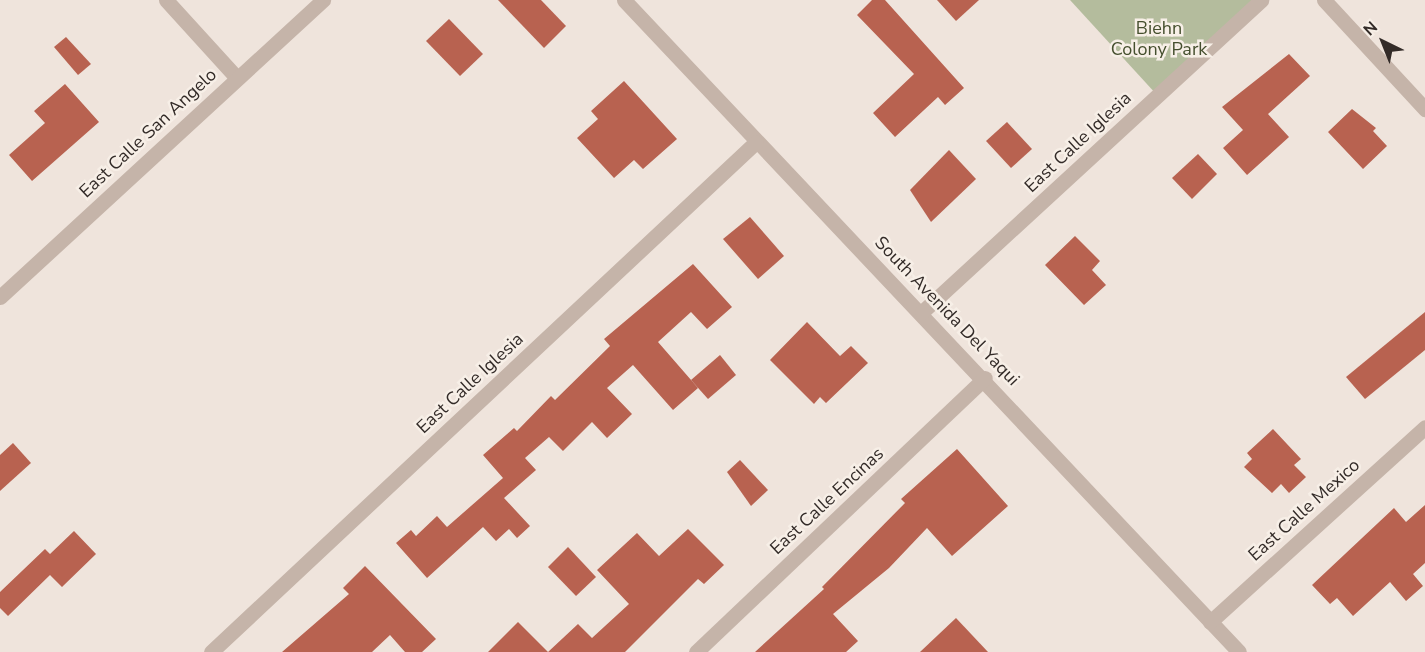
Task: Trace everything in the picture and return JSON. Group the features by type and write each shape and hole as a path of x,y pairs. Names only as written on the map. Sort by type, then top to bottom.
{"street":[{"path":"166,0 237,77"},
{"name":"East Calle San Angelo","path":"0,297 323,0"},
{"name":"South Avenida Del Yaqui","path":"624,0 756,142 986,378 1239,652"},
{"name":"East Calle Iglesia","path":"922,312 1261,0"},
{"path":"1324,0 1425,109"},
{"name":"East Calle Iglesia","path":"211,652 756,142"},
{"name":"East Calle Encinas","path":"696,652 986,378"},
{"name":"East Calle Mexico","path":"1210,622 1425,427"}],"green space":[{"name":"Biehn Colony Park","path":"1070,0 1261,0 1157,95"}],"building":[{"path":"498,0 541,0 566,26 544,48"},
{"path":"872,0 885,0 964,88 945,105 938,97 895,137 873,113 914,74 857,15"},
{"path":"937,0 979,0 956,21"},
{"path":"449,19 483,54 460,76 426,41"},
{"path":"66,37 91,64 78,75 54,47"},
{"path":"1289,54 1310,76 1268,114 1289,137 1247,175 1223,148 1243,130 1222,107"},
{"path":"624,81 677,139 643,169 634,160 614,178 577,138 598,119 591,111"},
{"path":"65,84 99,122 32,181 9,155 45,123 34,111"},
{"path":"1352,109 1376,128 1373,131 1387,146 1363,169 1328,132"},
{"path":"1007,122 1032,149 1011,168 986,141"},
{"path":"949,150 976,179 931,222 910,190"},
{"path":"1198,154 1217,174 1192,199 1172,178"},
{"path":"750,217 784,256 758,279 723,239"},
{"path":"1075,236 1100,261 1092,270 1106,285 1084,305 1045,265"},
{"path":"693,264 732,307 707,329 691,312 658,342 698,388 673,410 633,365 607,388 632,414 607,438 592,422 563,451 549,437 525,458 536,470 504,498 530,526 517,538 509,529 496,541 483,527 427,578 396,543 411,530 416,536 437,516 447,527 503,478 483,455 514,428 517,431 551,396 555,400 610,346 604,339"},
{"path":"1425,312 1425,350 1365,399 1346,377"},
{"path":"807,322 840,356 851,346 868,363 826,403 820,397 814,404 770,360"},
{"path":"720,355 736,375 708,399 691,380"},
{"path":"1273,429 1301,459 1294,465 1306,477 1289,493 1281,484 1272,493 1244,467 1252,459 1247,453"},
{"path":"13,443 31,463 0,491 0,455"},
{"path":"957,449 1008,506 952,556 927,528 889,568 833,614 858,641 846,652 755,652 824,589 822,587 905,503 901,499"},
{"path":"740,460 768,490 751,506 727,472"},
{"path":"1425,505 1425,563 1413,574 1423,586 1406,601 1390,582 1353,616 1337,598 1330,604 1312,585 1394,508 1406,522"},
{"path":"688,529 724,565 704,584 698,579 625,652 548,652 578,624 592,638 629,604 597,570 637,533 659,556"},
{"path":"74,531 96,554 62,587 50,575 8,616 0,608 0,592 45,549 50,554"},
{"path":"568,547 596,577 576,596 548,567"},
{"path":"365,566 436,639 422,652 405,652 390,635 372,652 282,652 349,594 343,588"},
{"path":"956,618 988,652 920,652"},
{"path":"518,622 548,652 488,652"}]}
